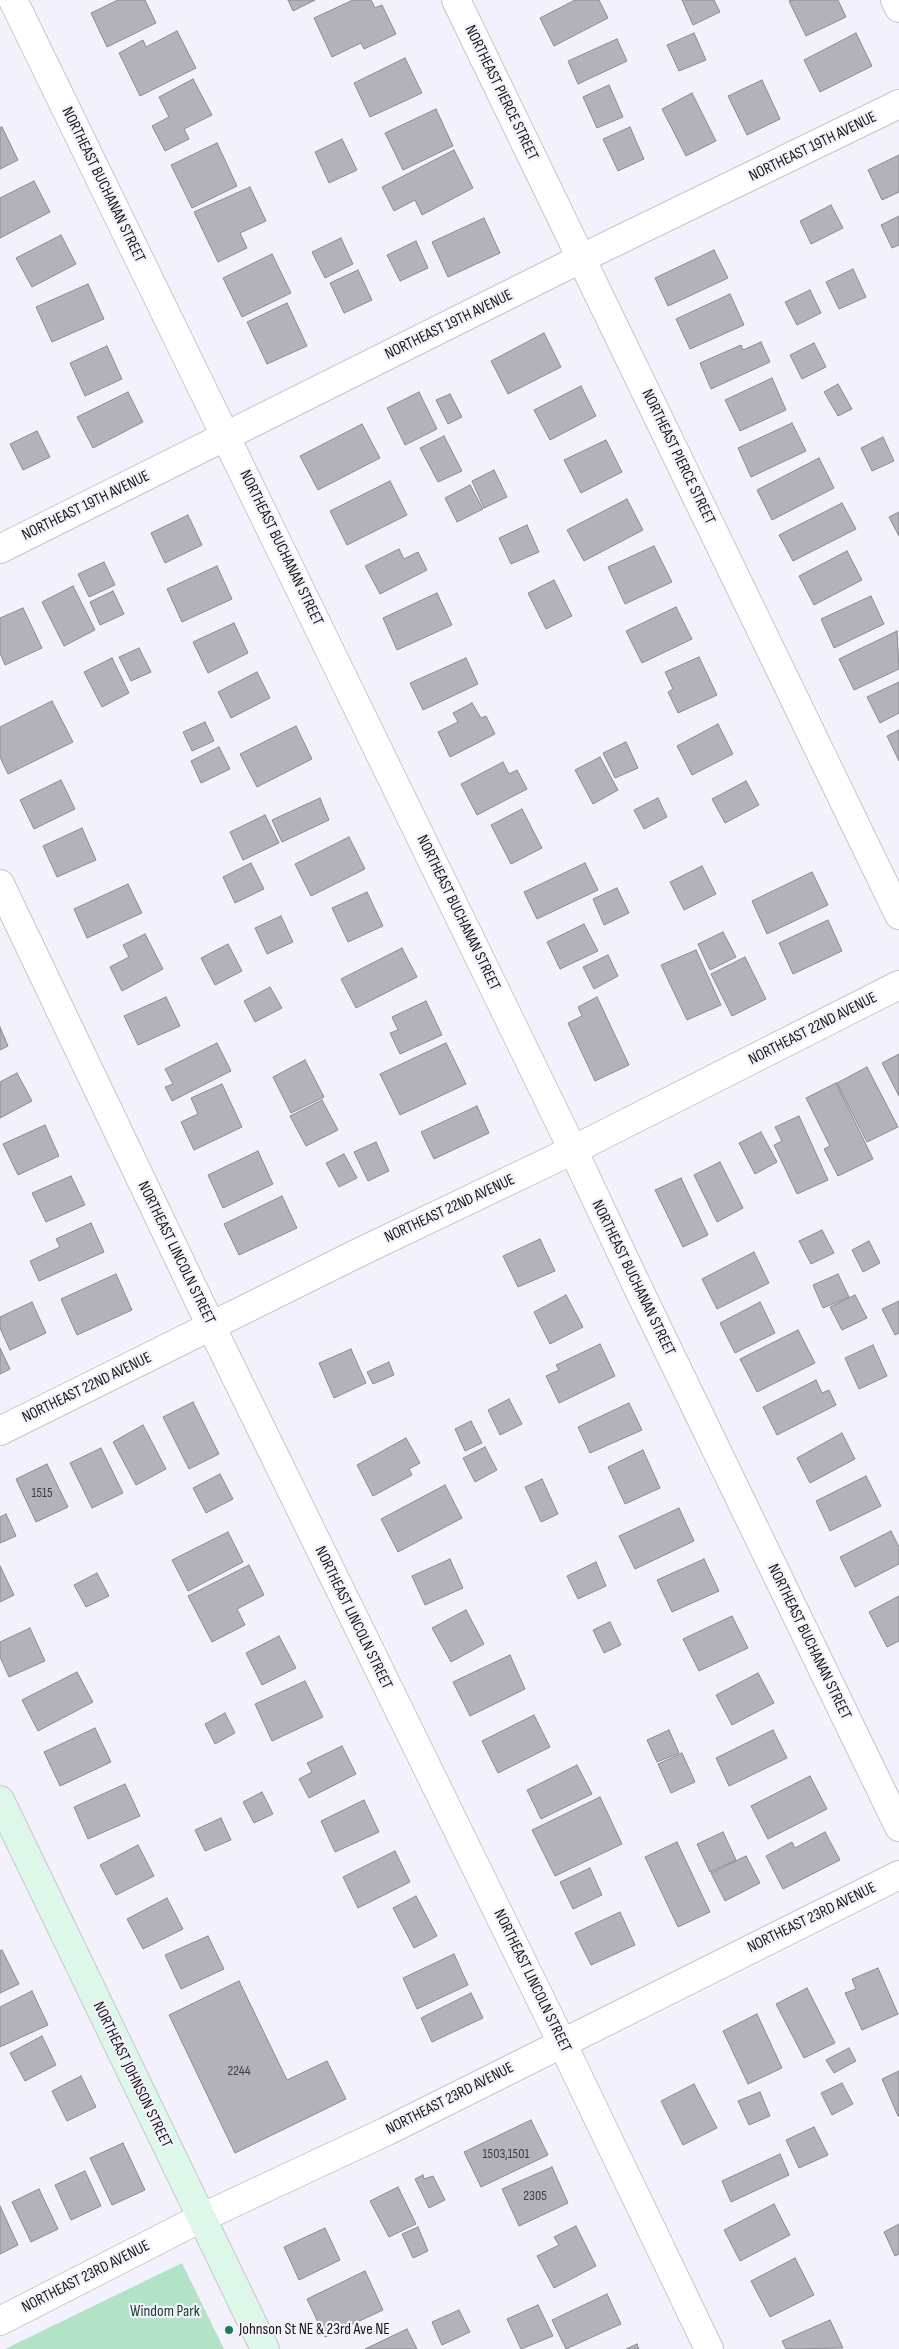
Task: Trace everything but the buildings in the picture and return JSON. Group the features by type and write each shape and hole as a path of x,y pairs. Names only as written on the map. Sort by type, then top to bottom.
{"main road":[{"name":"NORTHEAST JOHNSON STREET","path":"0,1800 265,2349"}],"street":[{"name":"NORTHEAST BUCHANAN STREET","path":"12,0 227,436 899,1827"},
{"name":"NORTHEAST PIERCE STREET","path":"456,0 899,914"},
{"path":"895,0 899,8"},
{"name":"NORTHEAST 19TH AVENUE","path":"0,549 582,258 899,104"},
{"name":"NORTHEAST LINCOLN STREET","path":"0,884 211,1326 562,2043 709,2349"},
{"name":"NORTHEAST 22ND AVENUE","path":"0,1431 573,1150 899,985"},
{"name":"NORTHEAST 23RD AVENUE","path":"0,2321 201,2218 385,2132 899,1875"}],"green space":[{"name":"Windom Park","path":"182,2263 224,2349 5,2349"}],"place":[{"name":"Johnson St NE & 23rd Ave NE","path":"229,2330"}]}
